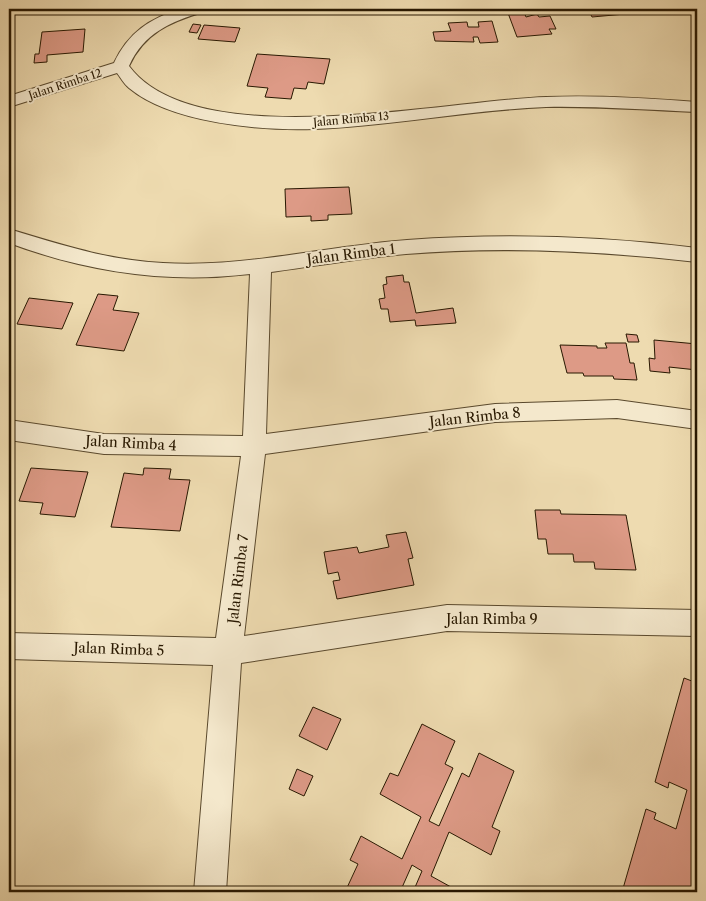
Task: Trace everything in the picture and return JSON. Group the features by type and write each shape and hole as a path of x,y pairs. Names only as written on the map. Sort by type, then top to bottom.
{"street":[{"path":"121,66 131,43 137,36 164,20 197,9"},
{"name":"Jalan Rimba 12","path":"9,102 121,66"},
{"name":"Jalan Rimba 13","path":"121,66 124,74 134,85 181,106 237,119 279,123 315,123 545,102 640,103 697,108"},
{"name":"Jalan Rimba 1","path":"9,236 93,260 132,267 215,270 399,248 457,245 621,248 697,255"},
{"name":"Jalan Rimba 7","path":"210,892 228,652 254,446 261,265"},
{"name":"Jalan Rimba 8","path":"254,446 495,413 617,409 697,420"},
{"name":"Jalan Rimba 4","path":"9,430 104,444 254,446"},
{"name":"Jalan Rimba 9","path":"228,652 448,618 697,622"},
{"name":"Jalan Rimba 5","path":"9,646 228,652"}],"building":[{"path":"588,9 645,9 647,12 592,17"},
{"path":"524,12 526,17 537,14 539,17 550,16 556,29 549,29 552,34 517,37 508,13"},
{"path":"492,21 498,42 480,43 478,37 473,37 474,42 435,41 433,32 451,31 448,23 467,22 468,27 479,27 478,22"},
{"path":"193,24 201,25 197,33 189,32"},
{"path":"204,25 240,28 235,42 198,39"},
{"path":"85,29 83,52 47,55 47,62 34,63 35,54 39,54 42,32"},
{"path":"257,54 330,59 324,84 308,82 306,89 294,88 291,99 265,97 268,88 247,86"},
{"path":"349,187 352,214 328,215 328,220 311,221 311,216 286,217 285,189"},
{"path":"403,275 404,282 409,282 416,313 453,308 456,323 416,326 415,320 390,322 388,309 381,309 379,299 385,298 383,285 387,284 386,277"},
{"path":"98,294 118,296 113,310 139,313 124,351 76,345"},
{"path":"29,298 73,303 62,329 17,324"},
{"path":"626,334 637,335 639,342 628,342"},
{"path":"654,340 697,344 697,370 669,367 670,373 650,371 649,358 655,359"},
{"path":"605,343 626,343 630,363 634,363 637,380 614,379 613,376 584,376 583,373 567,373 560,345 607,348"},
{"path":"31,468 88,472 75,517 40,514 43,503 19,501"},
{"path":"144,468 171,469 169,479 190,480 180,531 111,527 124,473 143,475"},
{"path":"535,510 560,510 561,514 626,515 636,570 595,569 594,562 574,562 573,554 548,554 546,539 538,539"},
{"path":"406,532 413,558 408,559 414,585 337,599 333,581 340,580 338,572 328,574 324,552 357,547 359,553 389,547 386,535"},
{"path":"684,678 697,683 697,892 622,892 646,809 656,813 654,819 676,829 687,790 669,782 668,788 655,782"},
{"path":"313,707 341,719 327,750 299,736"},
{"path":"422,724 455,741 445,764 453,768 429,821 439,826 462,773 469,777 479,753 514,771 492,827 500,831 491,855 449,832 431,876 460,892 413,892 422,871 412,865 400,892 345,892 358,864 350,860 361,836 402,859 421,817 380,794 390,773 398,776"},
{"path":"297,769 313,776 304,796 289,789"}]}
